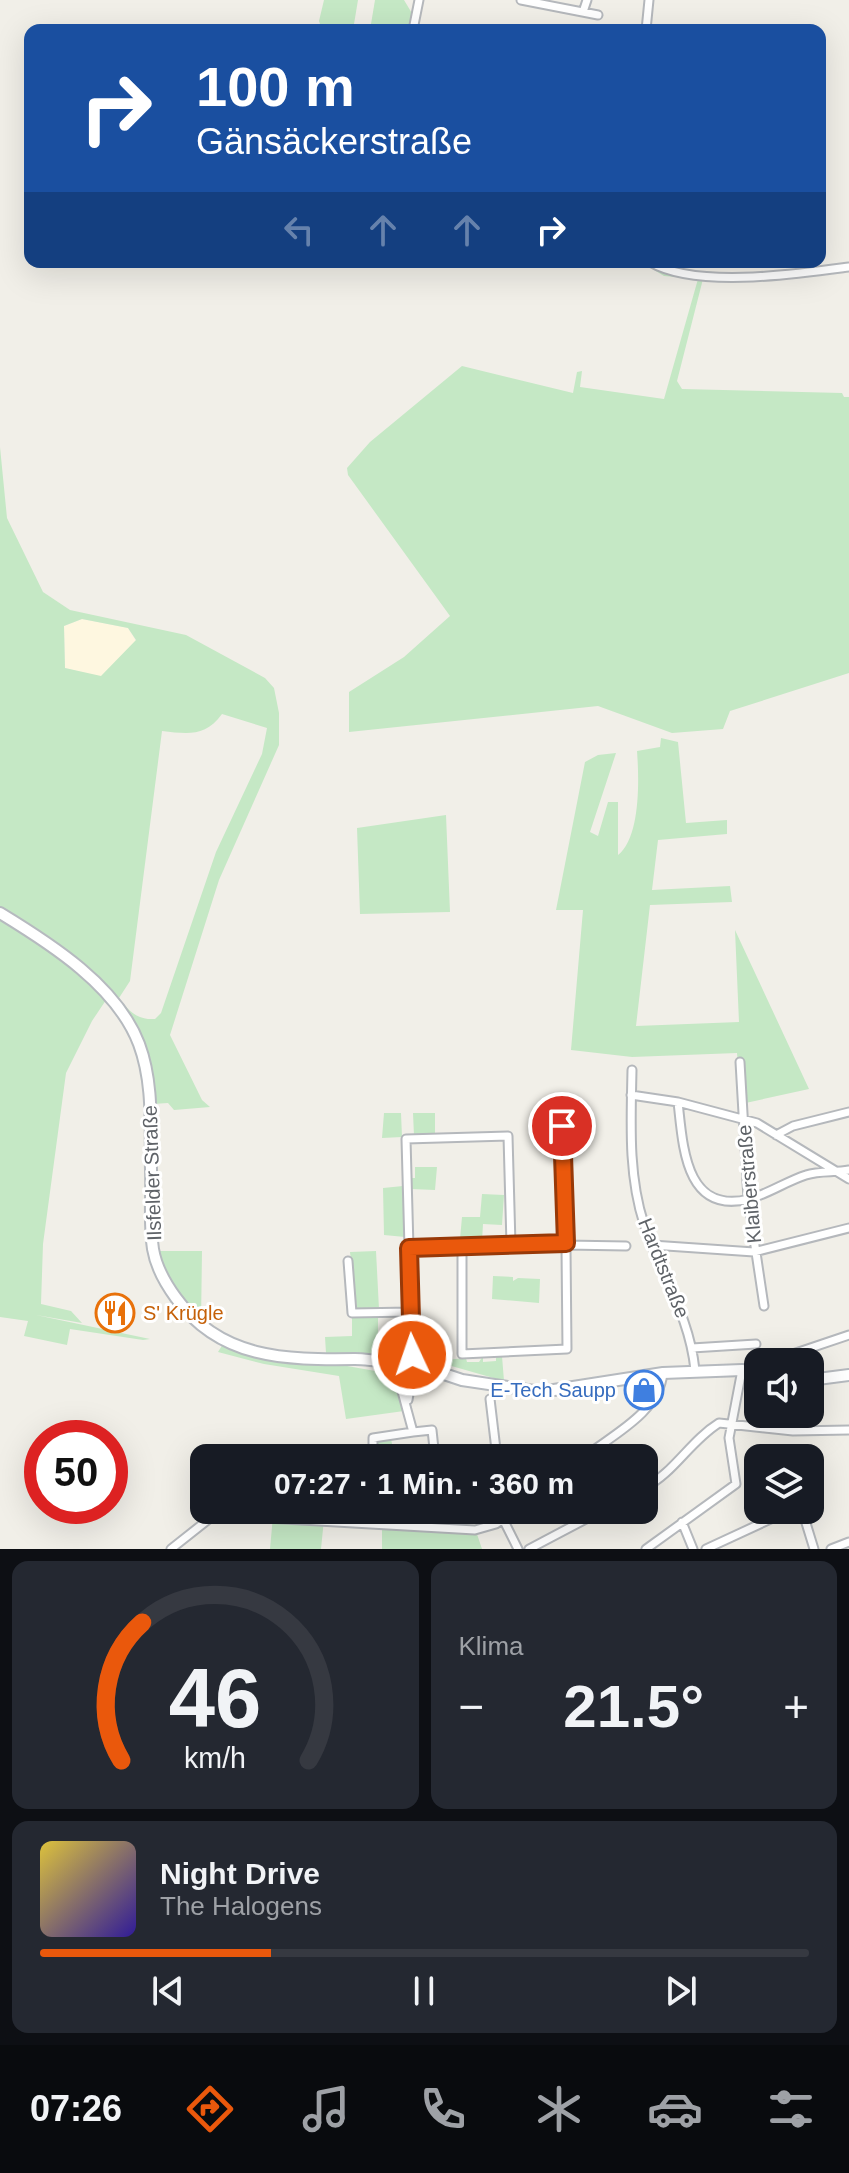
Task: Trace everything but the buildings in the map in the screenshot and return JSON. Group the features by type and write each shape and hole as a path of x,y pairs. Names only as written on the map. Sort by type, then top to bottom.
{"main road":[{"name":"Ilsfelder Straße","path":"0,913 40,938 93,981 128,1023 139,1044 149,1086 153,1249 162,1279 199,1325 225,1343 255,1355 286,1360 329,1360 390,1366"},
{"path":"462,1380 409,1382 390,1366 406,1354 420,1366 462,1380 541,1392 663,1373 742,1370"},
{"path":"409,1382 420,1366"},
{"path":"824,1378 849,1375"}],"street":[{"path":"414,24 419,0"},
{"path":"521,0 598,15"},
{"path":"583,12 587,0"},
{"path":"647,24 649,0"},
{"path":"666,268 679,273 762,277 849,267"},
{"name":"Klaiberstraße","path":"740,1062 748,1199 764,1306"},
{"name":"Hardtstraße","path":"632,1070 631,1145 638,1198 652,1245 681,1308 695,1370"},
{"path":"631,1095 678,1102 743,1120 776,1135 849,1179"},
{"path":"678,1102 693,1181 710,1196 748,1199 809,1174 849,1170"},
{"path":"776,1135 793,1126 849,1112"},
{"path":"462,1246 462,1354 560,1352 567,1349 562,1126"},
{"path":"406,1354 410,1312 406,1139 508,1136 511,1245"},
{"path":"652,1245 754,1252 849,1228"},
{"path":"409,1248 626,1246"},
{"path":"348,1261 352,1313 410,1312"},
{"path":"810,1348 849,1335"},
{"path":"692,1348 756,1344"},
{"path":"646,1549 736,1484 729,1438 742,1370"},
{"path":"601,1444 652,1404 661,1388 663,1373"},
{"path":"409,1382 408,1402 413,1432"},
{"path":"490,1399 495,1444"},
{"path":"658,1479 705,1431 719,1423 793,1431 849,1430"},
{"path":"373,1444 373,1438 432,1430 434,1444"},
{"path":"682,1522 693,1549"},
{"path":"171,1549 203,1524"},
{"path":"435,1524 475,1530 487,1524"},
{"path":"507,1524 518,1549"},
{"path":"529,1549 576,1524"},
{"path":"706,1549 760,1524"},
{"path":"806,1524 814,1549"},
{"path":"831,1549 849,1542"}],"shaded area":[{"path":"82,619 128,628 136,641 101,677 65,668 64,626"}],"green space":[{"path":"324,0 358,0 354,24 320,24"},
{"path":"375,0 404,0 413,15 414,24 371,24"},
{"path":"651,268 754,275 703,279 677,381 682,389 842,393 844,397 849,397 849,673 730,711 723,729 672,733 598,706 349,732 349,692 404,657 450,616 348,475 347,468 370,442 462,366 573,393 577,372 582,371 580,387 664,399 698,279 664,276"},
{"path":"0,447 7,518 43,592 70,610 186,635 265,678 274,688 279,713 279,745 219,880 170,1035 202,1100 210,1107 174,1110 168,1103 153,1104 131,1036 106,1000 66,1073 43,1244 41,1304 71,1311 82,1323 36,1315 150,1339 70,1329 67,1345 24,1336 28,1321 0,1317","holes":["82,619 128,628 136,640 101,676 65,668 64,626","222,714 267,728 262,754 216,852 161,1013 155,1019 143,1018 130,1011 119,998 130,981 162,731 195,732 209,727"]},
{"path":"661,738 678,742 686,823 727,820 727,834 658,840 652,890 730,886 732,902 650,905 636,1026 739,1022 735,930 809,1089 741,1104 737,1053 632,1057 571,1050 583,910 556,910 585,762 598,755 616,753 590,832 598,836 608,802 618,802 618,855 626,846 635,821 637,751 660,747"},
{"path":"446,815 450,912 360,914 357,828"},
{"path":"535,1112 558,1112 559,1127 551,1132 535,1132"},
{"path":"384,1113 401,1113 402,1137 382,1138"},
{"path":"413,1113 435,1113 435,1136 414,1136"},
{"path":"415,1167 437,1167 435,1190 411,1189 410,1178 415,1178"},
{"path":"403,1186 405,1237 384,1235 383,1188"},
{"path":"482,1194 504,1195 502,1225 483,1224 482,1241 460,1239 462,1217 480,1217"},
{"path":"156,1251 202,1251 201,1324 164,1278"},
{"path":"376,1251 379,1309 357,1309 350,1252"},
{"path":"493,1276 513,1277 513,1281 518,1278 540,1279 539,1303 492,1299"},
{"path":"378,1316 378,1335 404,1334 399,1350 387,1358 326,1353 325,1337 352,1336 352,1317"},
{"path":"223,1344 381,1372 400,1390 404,1411 346,1419 339,1376 264,1364 218,1352"},
{"path":"483,1356 483,1362 496,1361 496,1356 502,1356 504,1381 434,1361 466,1358 467,1362 479,1362"},
{"path":"391,1439 392,1444 375,1444"},
{"path":"272,1524 324,1524 321,1549 270,1549"},
{"path":"382,1524 401,1524 475,1528 482,1549 382,1549"}],"place":[{"name":"S' Krügle","path":"115,1313"},
{"name":"E-Tech Saupp","path":"644,1390"}],"route":[{"path":"412,1355 409,1248 566,1243 562,1126"}]}
